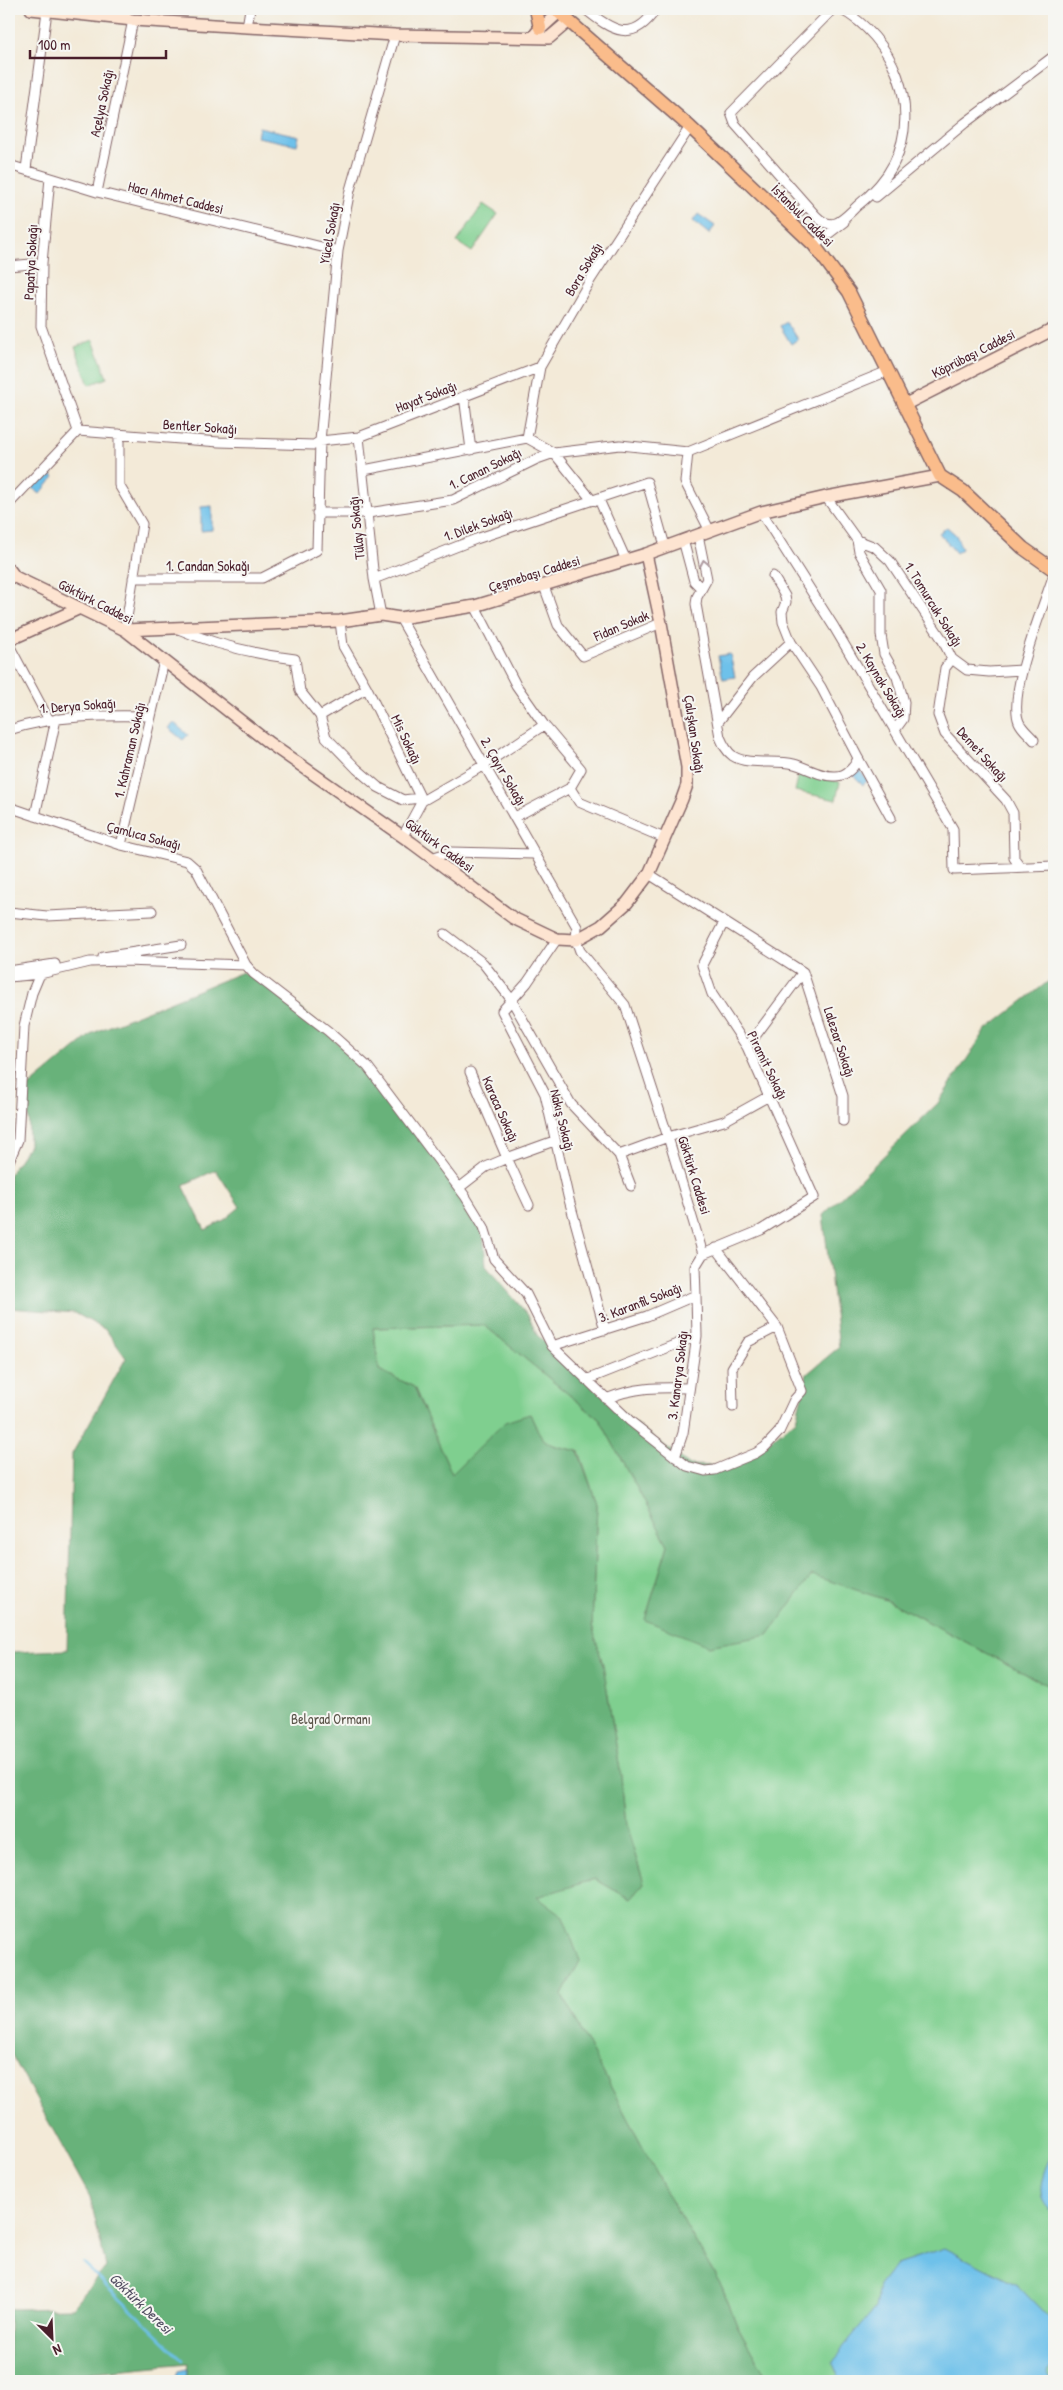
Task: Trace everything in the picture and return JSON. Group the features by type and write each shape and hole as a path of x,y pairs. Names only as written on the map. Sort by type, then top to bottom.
{"main road":[{"path":"31,9 133,20 395,35 536,32 549,38 569,21"},
{"path":"536,9 536,32"},
{"path":"536,32 557,10"},
{"name":"İstanbul Caddesi","path":"557,10 690,126 814,245 849,292 940,476"},
{"name":"Köprübaşı Caddesi","path":"904,405 1054,329"},
{"path":"940,476 963,491 1023,548 1054,572"},
{"name":"Çeşmebaşı Caddesi","path":"125,630 340,621 381,615 400,618 475,606 646,554 761,512 826,497 940,476"},
{"name":"Çalışkan Sokağı","path":"576,940 601,926 627,903 649,874 687,785 687,767 661,623 646,554"},
{"name":"Göktürk Caddesi","path":"9,570 15,577 125,630 269,743 403,836 514,918 557,939 576,940"},
{"path":"9,640 80,608"}],"street":[{"path":"247,27 250,9"},
{"path":"585,9 605,25 619,29 634,30 645,24 656,9"},
{"path":"833,9 829,10 731,113 734,124 824,224 842,220 878,188 894,163 902,141 904,106 899,78 884,48 870,30 858,18 840,9"},
{"path":"26,169 48,11"},
{"name":"Açelya Sokağı","path":"97,192 133,20"},
{"name":"Yücel Sokağı","path":"320,442 338,251 350,190 395,35"},
{"path":"814,245 966,123 1054,56"},
{"name":"Bora Sokağı","path":"527,438 540,367 591,279 690,126"},
{"name":"Hacı Ahmet Caddesi","path":"9,165 97,192 338,251"},
{"name":"Papatya Sokağı","path":"50,178 42,262 41,326 78,431"},
{"path":"790,221 806,205"},
{"path":"9,266 42,262"},
{"name":"Hayat Sokağı","path":"320,442 359,437 540,367"},
{"path":"710,531 685,482 688,452 888,371"},
{"path":"464,396 471,450"},
{"path":"9,504 78,431"},
{"name":"Bentler Sokağı","path":"78,431 314,446 320,442"},
{"path":"119,434 119,485 142,524 125,630"},
{"name":"Tülay Sokağı","path":"359,437 374,578 381,615"},
{"path":"364,470 527,438 554,453 591,499 600,502 626,560"},
{"name":"1. Candan Sokağı","path":"133,578 262,578 317,550 320,442"},
{"name":"1. Canan Sokağı","path":"317,512 368,512 453,500 515,469 554,453 620,445 688,452"},
{"name":"1. Dilek Sokağı","path":"374,578 476,539 591,499 647,482 665,546"},
{"path":"826,497 857,540 859,552 881,590 881,635 884,654 897,677 904,702 903,719 895,730"},
{"name":"2. Kaynak Sokağı","path":"761,512 834,627 953,829 954,870 1020,866"},
{"path":"698,535 707,579 706,585 701,588 696,604 720,737 726,749 734,757 760,762 793,763 824,775 837,776 845,774 853,768 858,758"},
{"path":"683,540 694,582 701,588"},
{"name":"1. Tomurcuk Sokağı","path":"857,540 875,547 890,562 937,631 952,658 967,670 989,672 1022,670"},
{"path":"1034,740 1019,724 1017,711 1022,670 1054,572"},
{"path":"773,576 785,596 786,602 782,612 782,622 791,642 820,687 891,818"},
{"name":"Fidan Sokak","path":"544,586 558,625 582,656 661,623"},
{"path":"475,606 516,685 544,725 581,768 570,788 514,817"},
{"name":"2. Çayır Sokağı","path":"400,618 577,927 576,940"},
{"name":"Mis Sokağı","path":"340,621 343,646 367,688 421,800"},
{"path":"176,628 203,640 225,646 258,654 296,659 300,691 320,716 326,737 378,787 403,800 421,800 484,765 544,725"},
{"path":"718,722 753,677 791,642"},
{"path":"9,646 52,719 35,816"},
{"name":"Demet Sokağı","path":"952,658 945,668 938,714 945,734 1006,800 1013,813 1014,858 1020,866"},
{"name":"1. Kahraman Sokağı","path":"121,845 164,661"},
{"path":"320,716 367,688"},
{"name":"1. Derya Sokağı","path":"9,730 37,721 52,719 112,715 151,716"},
{"path":"570,788 579,802 664,838"},
{"path":"403,836 421,800"},
{"name":"Çamlıca Sokağı","path":"9,807 121,845 186,861 196,869 246,966"},
{"path":"431,858 450,852 534,854"},
{"path":"1020,866 1054,866"},
{"path":"649,874 803,972 747,1047"},
{"path":"9,912 46,916 152,911"},
{"name":"Piramit Sokağı","path":"716,1248 761,1230 814,1197 747,1047 712,994 702,965 724,922"},
{"path":"445,934 484,963 511,1000 571,1104 619,1155 631,1186"},
{"path":"511,1000 527,983 557,939"},
{"name":"Göktürk Caddesi","path":"576,940 580,951 625,1005 668,1137 703,1254"},
{"path":"9,971 181,945"},
{"path":"9,977 40,974 90,962 124,961 246,966 328,1031 368,1067 459,1188 484,1227 494,1259 526,1294 552,1346 630,1421 675,1457 696,1470 715,1470 756,1453 774,1439 794,1400 802,1391 777,1327 716,1248 703,1254"},
{"name":"Lalezar Sokağı","path":"803,972 843,1096 842,1121"},
{"path":"9,1160 18,1140 24,1026 32,992 40,974"},
{"name":"Nakış Sokağı","path":"511,1000 502,1011 545,1094 554,1141 606,1330"},
{"name":"Karaca Sokağı","path":"470,1072 529,1205"},
{"path":"619,1155 668,1137 724,1121 769,1096"},
{"path":"459,1188 486,1167 554,1141"},
{"name":"3. Karanfil Sokağı","path":"552,1346 647,1316 696,1295 696,1267 703,1254"},
{"name":"3. Kanarya Sokağı","path":"675,1457 684,1433 697,1336 696,1295"},
{"path":"733,1407 732,1368 748,1342 777,1327"},
{"path":"586,1380 697,1336"},
{"path":"606,1399 622,1392 641,1388 689,1388"}],"green space":[{"path":"483,204 498,214 472,252 457,242"},
{"path":"93,340 107,378 89,385 75,347"},
{"path":"799,773 840,782 836,800 795,791"},
{"name":"Belgrad Ormanı","path":"243,972 303,1010 368,1072 451,1178 483,1231 486,1266 528,1315 537,1335 628,1418 690,1465 720,1466 764,1445 796,1420 807,1374 839,1347 823,1215 938,1103 986,1030 1054,977 1054,1689 889,1601 812,1575 768,1635 709,1646 645,1620 668,1545 600,1420 484,1325 373,1328 379,1370 414,1387 452,1474 505,1422 530,1414 539,1432 547,1442 578,1451 597,1504 592,1626 603,1665 621,1776 626,1826 644,1883 630,1899 595,1879 537,1897 563,1916 580,1961 562,1995 668,2195 722,2287 738,2327 769,2381 186,2381 188,2363 9,2380 9,2309 72,2308 106,2267 90,2197 9,2050 9,1671 12,1652 67,1650 72,1454 126,1358 106,1330 75,1313 9,1308 9,1175 29,1145 28,1087 93,1033","holes":["216,1170 240,1207 224,1220 205,1230 183,1185"]},
{"path":"484,1325 600,1420 668,1545 645,1620 768,1635 812,1574 889,1601 1054,1689 1054,2381 769,2381 738,2327 722,2287 668,2195 562,1995 580,1960 537,1896 595,1879 630,1899 644,1883 626,1826 621,1776 603,1665 592,1626 597,1504 579,1451 559,1447 547,1442 539,1432 530,1414 452,1474 414,1387 379,1370 373,1328"}],"water":[{"path":"259,127 299,136 297,145 257,137"},
{"path":"698,214 715,226 709,234 693,221"},
{"path":"787,322 798,339 791,344 780,326"},
{"path":"46,471 54,477 40,494 32,487"},
{"path":"212,506 212,530 201,531 201,507"},
{"path":"947,527 956,535 962,549 956,553 939,533"},
{"path":"730,654 735,677 723,679 718,656"},
{"path":"173,722 188,735 183,740 168,728"},
{"path":"858,769 868,780 863,785 852,774"},
{"path":"1054,2151 1054,2213 1047,2208 1043,2201 1041,2184 1046,2166"},
{"path":"945,2248 1017,2285 1054,2323 1054,2361 1047,2372 1053,2381 849,2381 839,2378 832,2361 875,2308 879,2286 896,2264"},
{"path":"187,2369 186,2381 174,2381 178,2371"}],"waterway":[{"name":"Göktürk Deresi","path":"83,2263 183,2360"}]}
